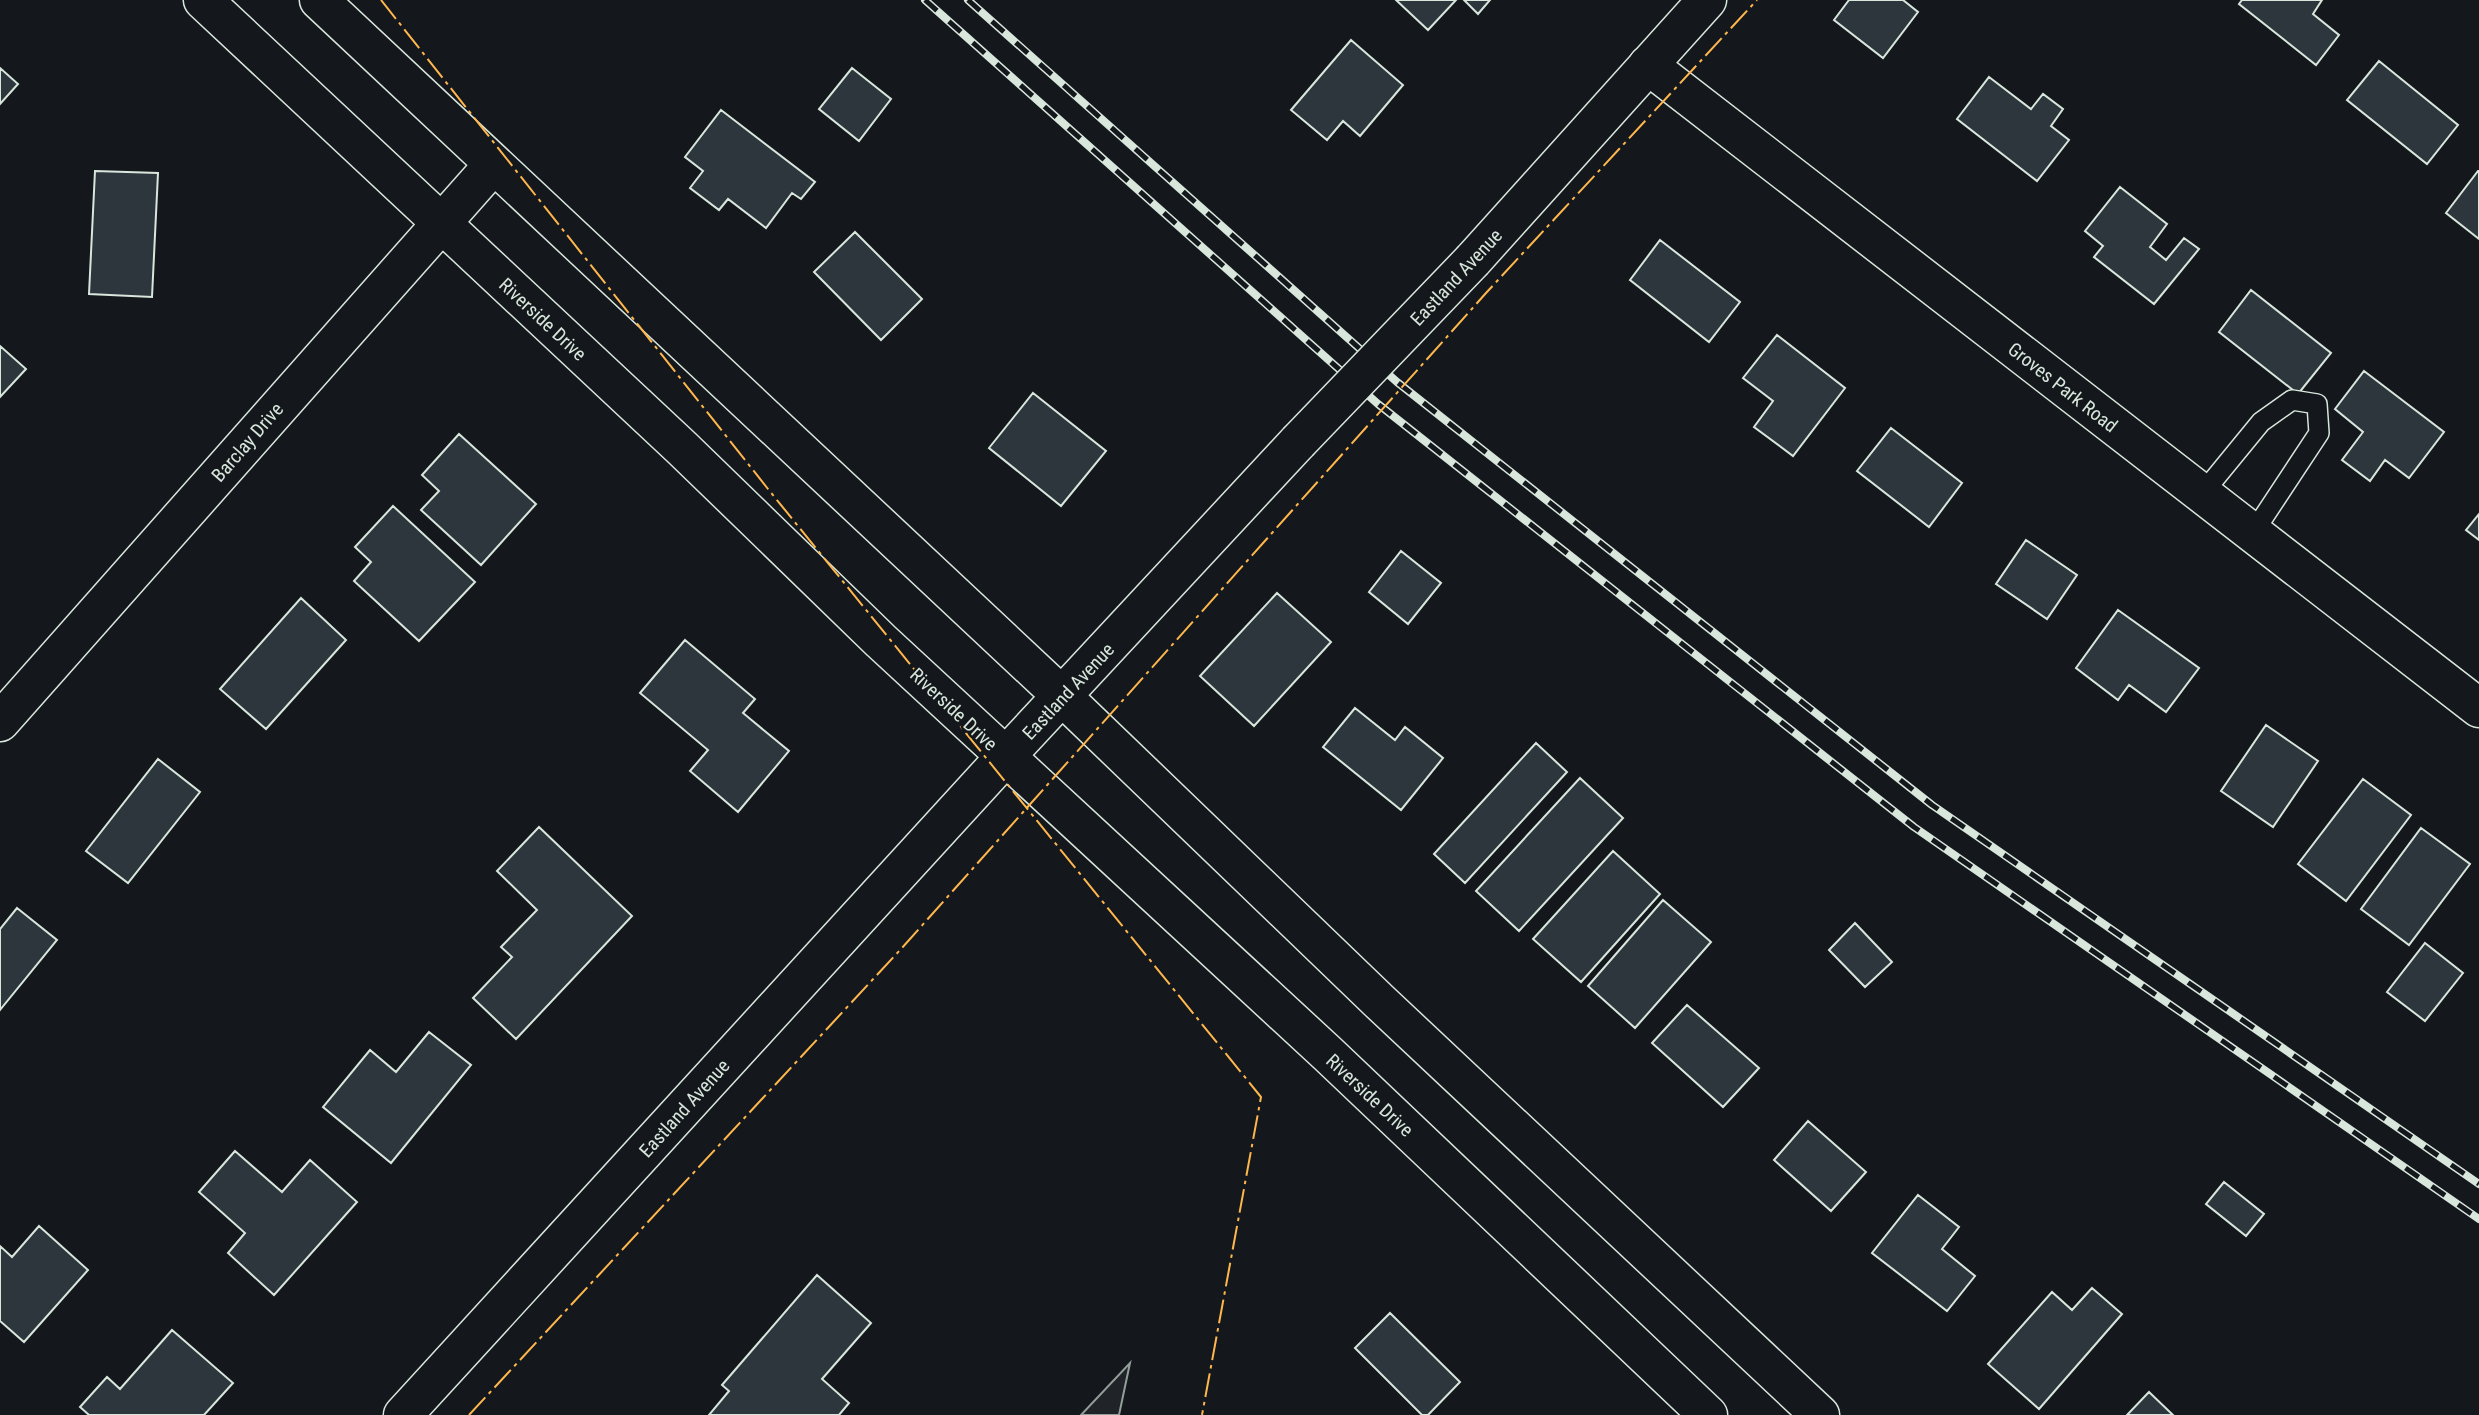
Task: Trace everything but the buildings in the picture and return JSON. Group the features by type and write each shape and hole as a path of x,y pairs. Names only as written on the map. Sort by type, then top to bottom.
{"street":[{"name":"Riverside Drive","path":"203,0 682,448 1005,757 1328,1054 1708,1415"},
{"path":"319,0 1063,697 1381,1002 1820,1415"},
{"name":"Eastland Avenue","path":"404,1415 1005,757 1298,442 1473,260 1707,0"},
{"name":"Groves Park Road","path":"1648,65 2479,708"},
{"name":"Barclay Drive","path":"0,722 495,164"}],"lane":[{"path":"2202,494 2261,422 2291,400 2317,404 2319,433 2253,533"}],"shaded area":[{"path":"1130,1363 1119,1415 1081,1415"}],"railway":[{"path":"925,0 1378,404 1914,827 2479,1219"},
{"path":"968,0 1397,382 1932,805 2479,1184"}],"power":[{"path":"381,0 768,489 1261,1097 1202,1415"},
{"path":"469,1415 901,949 1486,293 1757,0"}]}
